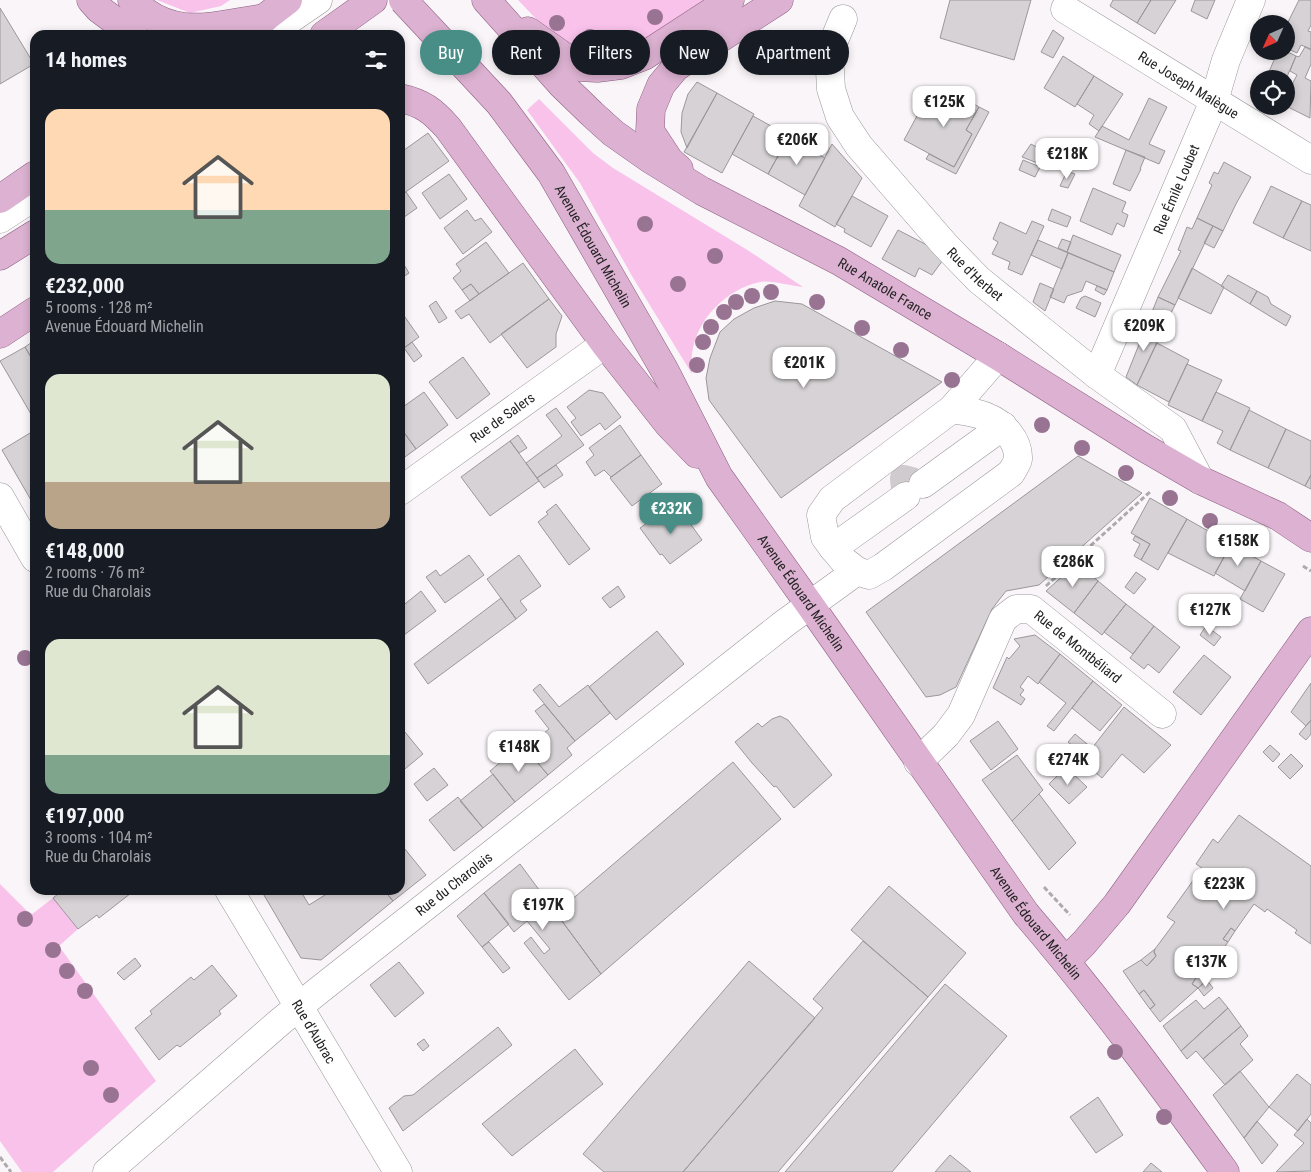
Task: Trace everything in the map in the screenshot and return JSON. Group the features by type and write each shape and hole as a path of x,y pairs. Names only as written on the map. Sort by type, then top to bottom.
{"main road":[{"path":"132,0 142,11 159,21 184,28 266,27 288,0"},
{"path":"331,30 373,0"},
{"name":"Avenue Édouard Michelin","path":"403,0 499,103 551,173 664,370 718,477 1026,914 1114,1021 1225,1172"},
{"path":"487,1 579,67 597,68 621,65 644,56 730,0"},
{"path":"702,191 669,160 650,131 651,109 661,86 676,67 779,0"},
{"name":"Rue Anatole France","path":"487,1 562,85 613,133 650,159 702,191 839,262 998,356 1143,447 1200,480 1278,516 1309,538"},
{"path":"95,4 104,30"},
{"path":"95,4 128,30"},
{"path":"405,99 433,111 448,128 605,344 669,425 718,477"},
{"path":"0,199 30,178"},
{"path":"0,256 30,237"},
{"path":"0,334 30,314"},
{"path":"1066,961 1117,904 1311,631"}],"street":[{"path":"266,27 318,0"},
{"name":"Rue Émile Loubet","path":"1097,375 1214,101 1226,60 1251,0"},
{"name":"Rue Joseph Malègue","path":"1065,9 1311,160"},
{"name":"Rue d'Herbet","path":"843,19 829,53 831,89 840,117 859,146 944,245 979,280 1097,375 1173,429 1200,480"},
{"path":"0,219 30,199"},
{"name":"Rue de Salers","path":"405,487 605,344"},
{"path":"952,409 987,416 1003,426 1017,450 1018,461 1011,473 883,567 869,574 857,571 844,561 825,536 822,515 832,499 952,409 998,356"},
{"path":"833,548 1003,426"},
{"path":"0,497 30,549"},
{"name":"Rue du Charolais","path":"107,1172 299,1007 785,623 857,571"},
{"name":"Rue de Montbéliard","path":"918,762 946,735 961,715 1003,619 1016,609 1031,608 1162,714"},
{"name":"Rue d'Aubrac","path":"232,895 398,1172"}],"path":[{"path":"1031,608 1039,593 1152,491"},
{"path":"0,1157 11,1172"}],"shaded area":[{"path":"157,0 230,0 221,6 190,13"},
{"path":"518,0 705,0 665,30 660,30 660,33 650,38 650,30 570,30 570,43 560,37 560,30 549,30"},
{"path":"539,99 593,153 613,168 749,251 803,287 775,282 760,282 736,291 725,299 706,318 700,329 692,354 692,374 632,276 580,183 527,110"},
{"path":"0,884 31,915 53,898 78,929 59,946 156,1081 53,1172 22,1172 0,1141"}],"building":[{"path":"950,0 1031,0 1014,60 940,38"},
{"path":"1113,0 1151,0 1137,23 1110,6"},
{"path":"1151,0 1176,0 1155,34 1137,23"},
{"path":"1195,0 1215,0 1207,19 1191,11"},
{"path":"1299,0 1311,0 1311,25 1308,31 1311,32 1311,49 1301,45 1297,53 1295,52 1295,15 1292,15"},
{"path":"0,8 30,57 30,66 0,84"},
{"path":"1053,30 1064,38 1053,58 1041,52"},
{"path":"1305,47 1311,50 1311,64 1305,78 1311,81 1310,118 1295,110 1295,79 1297,75 1295,70 1290,70 1296,56 1299,57"},
{"path":"1063,56 1094,76 1075,107 1044,88"},
{"path":"1274,60 1294,60 1290,70 1270,70"},
{"path":"1094,76 1123,94 1099,131 1089,124 1094,115 1077,104"},
{"path":"697,82 717,93 687,148 681,132 682,113 688,94"},
{"path":"949,90 979,107 966,130 972,134 954,167 904,140 924,103 938,111"},
{"path":"717,93 754,114 722,173 684,152"},
{"path":"1149,98 1167,107 1149,144 1165,151 1159,164 1095,137 1102,126 1129,140"},
{"path":"979,107 989,112 956,174 926,159 929,154 954,167 972,134 966,130"},
{"path":"753,116 789,136 768,174 732,154"},
{"path":"428,133 449,161 405,192 405,149"},
{"path":"788,138 825,158 805,195 768,174"},
{"path":"832,144 862,178 835,227 799,206"},
{"path":"1031,144 1047,153 1040,164 1022,157"},
{"path":"1126,150 1145,157 1130,191 1113,184"},
{"path":"1023,160 1040,167 1035,177 1019,170"},
{"path":"1224,162 1251,177 1223,231 1197,218 1212,185 1209,183 1214,172 1218,174"},
{"path":"1067,171 1075,174 1068,188 1060,186"},
{"path":"449,174 467,199 440,219 422,193"},
{"path":"1271,186 1302,201 1283,238 1253,223"},
{"path":"1093,188 1126,202 1122,212 1128,215 1124,227 1117,223 1112,235 1080,221"},
{"path":"405,193 417,208 405,216"},
{"path":"852,196 888,216 871,247 844,232 845,229 836,224"},
{"path":"1302,201 1311,205 1311,251 1283,238"},
{"path":"1052,209 1071,217 1067,227 1048,220"},
{"path":"467,210 475,221 481,218 492,232 463,254 444,228"},
{"path":"1197,218 1213,226 1175,305 1158,297 1181,251 1178,250 1187,227 1192,229"},
{"path":"1032,221 1044,226 1022,275 1008,269 1010,262 992,254 998,242 993,239 1000,222 1026,234"},
{"path":"1213,226 1223,231 1214,248 1204,243"},
{"path":"898,230 925,244 943,260 932,275 919,268 915,277 882,259"},
{"path":"1073,235 1121,255 1114,272 1067,252"},
{"path":"1062,239 1071,242 1067,252 1058,248"},
{"path":"1038,240 1068,253 1062,269 1031,255"},
{"path":"486,242 509,273 479,294 471,284 462,290 453,278 461,271 456,264"},
{"path":"1068,253 1114,272 1107,290 1086,281 1082,291 1067,296 1064,303 1050,297"},
{"path":"523,263 549,299 490,343 469,314 461,319 455,311"},
{"path":"405,266 409,273 405,276"},
{"path":"1192,268 1224,287 1211,314 1178,298"},
{"path":"1228,275 1257,291 1250,304 1221,286"},
{"path":"1040,283 1054,289 1045,311 1033,302"},
{"path":"471,284 479,294 470,301 462,290"},
{"path":"1097,286 1107,290 1104,295 1095,290"},
{"path":"1257,291 1268,297 1271,304 1291,316 1286,326 1250,304"},
{"path":"1085,296 1101,303 1095,317 1076,308 1081,298"},
{"path":"1158,297 1175,305 1163,329 1148,322"},
{"path":"549,299 562,316 556,334 556,347 527,368 501,334"},
{"path":"436,301 447,318 439,323 429,306"},
{"path":"775,301 802,304 942,382 781,498 709,400 706,378 710,358 720,332 734,319 754,308"},
{"path":"405,317 419,337 405,347"},
{"path":"1148,322 1163,329 1137,385 1126,377"},
{"path":"412,342 422,356 414,362 405,347"},
{"path":"1157,343 1189,360 1169,402 1137,385"},
{"path":"30,344 30,356 25,347"},
{"path":"25,347 30,356 30,412 0,361"},
{"path":"463,357 490,394 457,419 429,382"},
{"path":"1187,364 1222,380 1202,421 1168,405"},
{"path":"589,390 603,393 621,417 605,430 600,423 581,436 571,422 576,418 567,407"},
{"path":"424,392 448,425 416,449 405,434 405,405"},
{"path":"1216,392 1250,408 1230,450 1217,443 1223,431 1202,421"},
{"path":"556,408 584,445 537,478 526,463 562,436 546,415"},
{"path":"1249,410 1286,429 1268,468 1230,450"},
{"path":"620,425 641,455 611,477 604,470 595,476 586,462 594,455 589,448"},
{"path":"1286,429 1311,441 1311,475 1305,486 1268,468"},
{"path":"30,433 30,498 2,450"},
{"path":"405,434 416,449 405,457"},
{"path":"518,435 527,448 519,453 510,441"},
{"path":"510,441 539,481 490,516 461,477"},
{"path":"641,455 662,484 632,506 610,478"},
{"path":"1078,456 1142,493 1039,585 1006,591 992,609 956,687 940,695 926,697 866,612"},
{"path":"556,465 563,475 544,488 537,478"},
{"path":"1311,475 1311,489 1305,486"},
{"path":"1150,498 1187,519 1158,570 1141,560 1150,544 1131,533"},
{"path":"556,504 590,549 569,565 538,522"},
{"path":"671,506 680,518 684,515 702,540 670,564 662,554 660,555 640,528"},
{"path":"1187,519 1231,544 1214,576 1168,553"},
{"path":"1135,536 1150,544 1141,560 1134,556 1140,544 1133,540"},
{"path":"1231,544 1261,561 1245,591 1215,573"},
{"path":"469,555 484,575 445,603 426,577 436,570 440,576"},
{"path":"519,555 541,586 520,601 527,610 516,619 487,579"},
{"path":"1261,561 1285,574 1263,612 1240,599"},
{"path":"1077,563 1098,581 1074,613 1046,591"},
{"path":"1136,572 1146,579 1134,594 1125,587"},
{"path":"1098,581 1126,604 1102,635 1074,613"},
{"path":"618,586 625,597 610,608 602,598"},
{"path":"421,591 436,611 405,634 405,604"},
{"path":"501,598 516,619 428,684 414,664"},
{"path":"1126,604 1154,626 1133,654 1104,632"},
{"path":"1154,626 1180,647 1159,673 1148,664 1144,669 1130,658"},
{"path":"1206,626 1221,637 1214,646 1200,635"},
{"path":"657,631 684,664 616,720 589,687"},
{"path":"1035,635 1060,654 1038,684 1028,676 1020,687 1024,690 1020,695 1025,699 1021,705 993,688 1007,657 1009,659 1020,646 1014,639"},
{"path":"1060,654 1093,681 1054,731 1047,726 1066,703 1039,682"},
{"path":"1204,655 1231,677 1201,715 1173,692"},
{"path":"1093,681 1122,705 1100,731 1072,708"},
{"path":"1311,683 1311,720 1306,726 1291,712"},
{"path":"540,684 559,707 588,685 610,713 575,741 533,690"},
{"path":"544,704 575,741 567,748 572,755 548,775 525,748 549,729 535,711"},
{"path":"1124,707 1171,745 1144,773 1122,754 1102,778 1082,761"},
{"path":"780,716 788,720 832,775 794,808 735,742 758,723 762,727 772,719"},
{"path":"1311,720 1311,734 1306,740 1299,734"},
{"path":"998,721 1018,749 991,770 970,741"},
{"path":"405,732 423,754 405,769"},
{"path":"1075,734 1092,748 1084,756 1068,742"},
{"path":"522,744 548,775 515,802 490,771"},
{"path":"1270,745 1280,754 1273,762 1263,752"},
{"path":"1291,754 1303,766 1290,779 1278,767"},
{"path":"1017,755 1043,790 1012,821 982,780"},
{"path":"733,762 781,819 601,974 556,913"},
{"path":"1066,767 1087,787 1069,804 1049,784"},
{"path":"434,768 448,785 427,801 414,784"},
{"path":"493,774 515,802 483,828 460,801"},
{"path":"1039,794 1076,843 1049,870 1012,821"},
{"path":"458,797 483,828 454,851 429,820"},
{"path":"1239,815 1311,866 1311,944 1295,933 1297,930 1267,909 1265,912 1254,904 1235,931 1231,928 1223,939 1228,942 1214,962 1209,958 1192,984 1198,988 1160,1022 1150,1009 1155,1005 1144,990 1139,994 1123,971 1141,960 1147,966 1156,956 1155,949 1175,922 1167,917 1202,868 1196,864 1213,839 1218,843"},
{"path":"405,849 426,875 405,892"},
{"path":"520,864 601,974 569,1000 524,943 531,937 544,954 550,949 527,921 514,932 484,893"},
{"path":"889,886 966,953 928,997 851,930"},
{"path":"484,893 509,924 482,947 457,916"},
{"path":"57,895 129,895 99,918 97,915 78,929 53,898"},
{"path":"264,895 303,895 309,905 325,895 388,895 393,901 321,960 301,958"},
{"path":"388,895 401,895 393,901"},
{"path":"1231,928 1235,931 1228,942 1223,939"},
{"path":"863,941 928,997 778,1172 683,1172 823,1008 813,999"},
{"path":"489,942 510,968 503,973 482,947"},
{"path":"1155,949 1156,956 1147,966 1141,960"},
{"path":"135,958 141,966 124,980 117,973"},
{"path":"1209,958 1214,962 1204,976 1207,980 1198,988 1192,984"},
{"path":"749,961 815,1018 683,1172 604,1172 583,1154"},
{"path":"399,962 424,993 395,1017 370,985"},
{"path":"212,965 237,996 219,1011 221,1014 180,1047 177,1045 159,1060 135,1028 152,1014 150,1011 191,977 194,980"},
{"path":"1207,980 1213,988 1204,996 1198,988"},
{"path":"945,984 1007,1036 892,1172 785,1172"},
{"path":"1144,990 1155,1005 1150,1009 1139,994"},
{"path":"1219,997 1228,1008 1181,1051 1163,1026 1196,1000 1204,1009"},
{"path":"1228,1008 1241,1026 1203,1059 1196,1051 1187,1059 1181,1051"},
{"path":"1241,1026 1248,1036 1240,1044 1253,1060 1225,1085 1203,1059"},
{"path":"498,1027 512,1045 403,1131 389,1108 404,1096 413,1095"},
{"path":"424,1039 429,1046 423,1051 417,1044"},
{"path":"575,1049 603,1084 512,1156 482,1124"},
{"path":"1240,1071 1269,1107 1244,1138 1213,1095"},
{"path":"1297,1074 1311,1085 1311,1114 1298,1131 1269,1107"},
{"path":"1098,1097 1123,1135 1096,1153 1070,1117"},
{"path":"1307,1119 1311,1123 1311,1171 1276,1172 1304,1143 1294,1135"},
{"path":"1257,1121 1278,1145 1262,1164 1244,1138"},
{"path":"950,1155 971,1172 935,1172"},
{"path":"1151,1163 1162,1172 1143,1172"}],"tunnel":[{"path":"906,496 904,479 923,484"}]}
